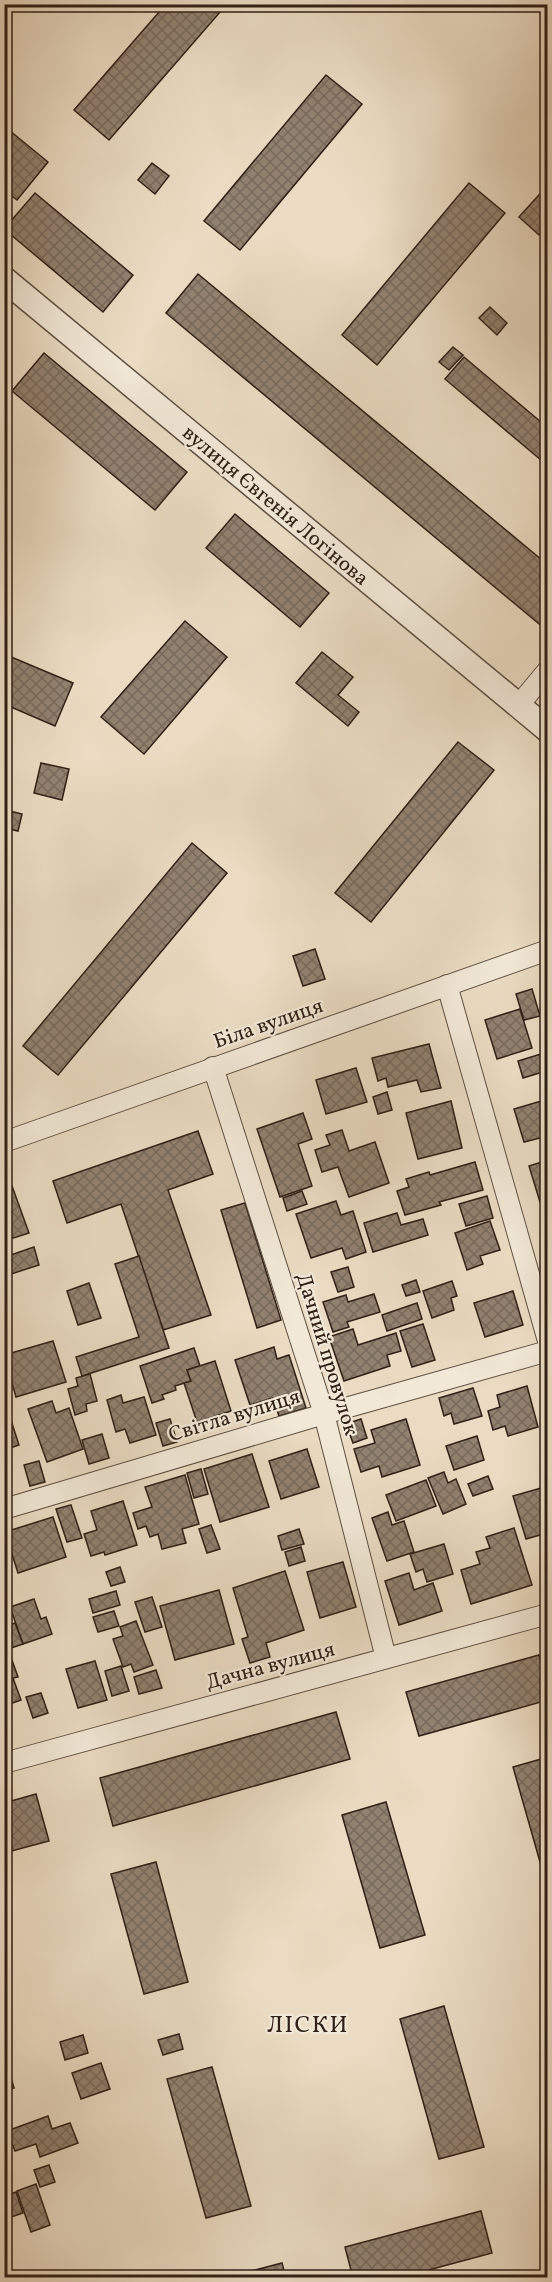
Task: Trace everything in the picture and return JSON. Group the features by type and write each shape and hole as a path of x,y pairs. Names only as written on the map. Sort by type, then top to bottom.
{"street":[{"name":"вулиця Євгенія Логінова","path":"4,279 548,730"},
{"path":"519,706 548,670"},
{"name":"Біла вулиця","path":"4,1142 548,950"},
{"path":"447,985 548,1341"},
{"name":"Дачний провулок","path":"213,1067 324,1414 387,1658"},
{"name":"Світла вулиця","path":"4,1509 324,1414 548,1351"},
{"name":"Дачна вулиця","path":"4,1763 548,1614"}],"building":[{"path":"166,4 227,4 109,140 74,110"},
{"path":"326,75 362,104 240,250 204,221"},
{"path":"4,126 48,162 17,200 4,190"},
{"path":"152,163 169,176 155,194 138,180"},
{"path":"469,183 505,213 377,365 342,335"},
{"path":"548,185 548,225 539,235 519,217"},
{"path":"35,193 133,275 103,312 4,229"},
{"path":"198,274 548,565 548,624 544,628 166,313"},
{"path":"490,307 507,323 497,335 479,318"},
{"path":"453,347 463,355 449,370 439,362"},
{"path":"44,353 187,472 155,510 12,391"},
{"path":"464,357 548,428 548,466 445,379"},
{"path":"235,514 329,593 300,627 206,548"},
{"path":"185,621 227,657 144,754 101,717"},
{"path":"322,652 353,677 338,695 359,712 348,726 296,683"},
{"path":"4,654 73,683 55,726 4,704"},
{"path":"458,742 494,770 371,922 335,893"},
{"path":"41,763 69,769 62,800 34,793"},
{"path":"10,811 22,814 18,831 5,828 4,831 4,821 8,822"},
{"path":"192,843 227,873 58,1075 23,1046"},
{"path":"315,949 325,979 303,986 293,956"},
{"path":"532,989 540,1016 524,1020 516,994"},
{"path":"520,1009 532,1048 497,1059 485,1020"},
{"path":"429,1044 441,1088 421,1092 417,1080 388,1087 386,1078 378,1081 372,1058"},
{"path":"541,1054 546,1071 523,1078 518,1061"},
{"path":"356,1068 367,1102 326,1114 316,1080"},
{"path":"387,1092 392,1110 378,1114 373,1097"},
{"path":"548,1099 548,1136 524,1142 514,1109"},
{"path":"451,1101 462,1148 418,1159 406,1113"},
{"path":"303,1113 312,1139 298,1144 312,1186 280,1197 257,1129"},
{"path":"342,1130 349,1151 375,1142 389,1183 349,1197 338,1167 322,1172 315,1150 330,1145 326,1135"},
{"path":"198,1131 213,1174 168,1190 211,1315 163,1330 121,1204 67,1223 53,1181"},
{"path":"548,1160 548,1200 540,1202 529,1166"},
{"path":"475,1162 483,1190 439,1202 441,1205 405,1215 397,1191 409,1187 406,1179 429,1172 430,1175"},
{"path":"12,1186 29,1233 4,1241 4,1188"},
{"path":"302,1191 307,1204 287,1211 283,1198"},
{"path":"487,1196 493,1218 466,1226 459,1204"},
{"path":"336,1201 341,1215 353,1211 366,1252 346,1259 342,1248 311,1258 296,1214"},
{"path":"245,1203 281,1320 257,1328 221,1210"},
{"path":"397,1213 401,1225 423,1219 428,1235 373,1252 364,1223"},
{"path":"490,1221 500,1250 480,1256 483,1264 467,1270 455,1233"},
{"path":"34,1247 39,1265 11,1274 5,1257"},
{"path":"139,1256 169,1348 82,1376 76,1357 139,1337 115,1264"},
{"path":"348,1267 354,1287 338,1292 331,1272"},
{"path":"416,1280 420,1292 406,1296 402,1285"},
{"path":"452,1281 457,1296 451,1298 454,1310 432,1318 423,1291"},
{"path":"89,1283 101,1318 78,1325 67,1291"},
{"path":"513,1291 523,1325 485,1337 474,1303"},
{"path":"374,1294 380,1312 347,1322 349,1327 333,1332 323,1302 346,1295 348,1302"},
{"path":"417,1303 422,1319 387,1331 382,1315"},
{"path":"423,1324 435,1360 412,1367 400,1331"},
{"path":"353,1329 358,1345 396,1333 401,1351 387,1355 390,1366 344,1381 329,1337"},
{"path":"53,1341 66,1382 16,1397 4,1355"},
{"path":"274,1347 277,1359 289,1355 306,1408 279,1416 273,1398 250,1405 235,1360"},
{"path":"194,1348 200,1366 187,1370 191,1381 175,1386 176,1390 162,1395 164,1399 152,1403 140,1366"},
{"path":"215,1361 231,1411 197,1422 184,1383 191,1381 187,1370"},
{"path":"4,1374 10,1395 4,1397"},
{"path":"90,1374 97,1401 86,1404 87,1411 75,1415 68,1389 78,1386 76,1378"},
{"path":"527,1386 538,1427 508,1436 505,1426 493,1430 488,1411 500,1407 497,1395"},
{"path":"473,1388 482,1416 454,1424 451,1413 444,1416 439,1398"},
{"path":"121,1395 123,1403 144,1397 156,1435 130,1443 125,1429 116,1432 107,1400"},
{"path":"52,1401 56,1413 69,1408 83,1449 47,1462 28,1409"},
{"path":"9,1414 19,1445 7,1449 4,1442 4,1416"},
{"path":"170,1419 177,1442 163,1446 156,1423"},
{"path":"361,1419 367,1438 353,1443 346,1424"},
{"path":"406,1419 420,1465 382,1477 379,1466 361,1472 354,1449 375,1443 371,1430"},
{"path":"548,1429 548,1446 545,1447 541,1431"},
{"path":"102,1434 109,1458 89,1464 82,1440"},
{"path":"477,1436 484,1460 454,1470 446,1446"},
{"path":"307,1449 319,1487 281,1499 269,1461"},
{"path":"252,1454 269,1507 220,1522 204,1469"},
{"path":"4,1456 11,1479 4,1481"},
{"path":"39,1461 45,1482 30,1486 24,1465"},
{"path":"201,1469 208,1494 194,1498 187,1473"},
{"path":"444,1472 448,1483 456,1479 466,1504 443,1514 428,1478"},
{"path":"185,1475 199,1524 182,1529 186,1543 162,1549 158,1534 150,1537 146,1526 138,1529 133,1513 152,1507 145,1487"},
{"path":"488,1476 493,1489 473,1496 468,1484"},
{"path":"426,1480 436,1506 396,1521 386,1495"},
{"path":"548,1486 548,1560 540,1535 526,1539 513,1496"},
{"path":"123,1501 137,1545 105,1555 104,1552 91,1556 84,1534 97,1530 91,1511"},
{"path":"71,1505 82,1538 67,1542 56,1509"},
{"path":"388,1512 392,1525 404,1521 414,1552 387,1561 372,1518"},
{"path":"53,1517 66,1557 18,1573 5,1532"},
{"path":"211,1525 220,1549 207,1553 199,1529"},
{"path":"514,1528 532,1585 471,1604 461,1570 480,1564 476,1552 490,1548 486,1537"},
{"path":"299,1529 304,1544 282,1550 278,1536"},
{"path":"444,1544 453,1574 427,1582 423,1569 416,1572 410,1554"},
{"path":"301,1547 305,1561 289,1566 285,1552"},
{"path":"343,1562 356,1607 320,1618 307,1572"},
{"path":"120,1567 125,1582 111,1586 106,1572"},
{"path":"285,1571 304,1630 266,1643 270,1657 250,1663 242,1639 248,1637 233,1588"},
{"path":"409,1573 414,1590 433,1583 442,1611 399,1625 385,1581"},
{"path":"219,1590 234,1644 175,1660 160,1606"},
{"path":"116,1591 120,1605 93,1613 89,1599"},
{"path":"152,1597 162,1627 145,1632 135,1602"},
{"path":"34,1599 41,1619 46,1617 52,1634 23,1644 10,1607"},
{"path":"114,1611 119,1626 98,1632 93,1617"},
{"path":"136,1621 153,1665 134,1672 131,1664 123,1667 113,1639 123,1636 120,1627"},
{"path":"15,1623 23,1644 8,1649 18,1677 13,1678 21,1700 4,1706 4,1627"},
{"path":"539,1655 548,1686 548,1700 419,1736 406,1692"},
{"path":"95,1661 107,1700 78,1708 66,1669"},
{"path":"121,1666 129,1691 112,1696 105,1671"},
{"path":"156,1670 162,1688 139,1694 134,1677"},
{"path":"41,1693 48,1713 33,1718 26,1697"},
{"path":"336,1712 350,1759 113,1826 100,1778"},
{"path":"548,1757 548,1890 513,1767"},
{"path":"36,1794 49,1841 4,1853 4,1803"},
{"path":"386,1802 425,1935 380,1948 342,1815"},
{"path":"156,1862 188,1982 144,1994 111,1874"},
{"path":"444,2006 484,2147 439,2159 400,2019"},
{"path":"179,2034 183,2049 163,2055 158,2040"},
{"path":"83,2035 88,2053 65,2060 60,2042"},
{"path":"101,2063 110,2089 81,2099 72,2073"},
{"path":"8,2067 14,2088 4,2091 4,2068"},
{"path":"212,2067 251,2206 206,2218 167,2079"},
{"path":"48,2116 52,2129 70,2123 78,2143 40,2157 36,2144 15,2151 7,2131"},
{"path":"49,2165 55,2182 40,2187 34,2170"},
{"path":"36,2184 50,2225 31,2232 17,2191"},
{"path":"16,2192 23,2213 8,2218 4,2208 4,2196"},
{"path":"481,2211 492,2253 399,2278 353,2278 345,2247"},
{"path":"282,2263 286,2278 225,2278"}],"district":[{"name":"ЛІСКИ","path":"308,2024"}]}
